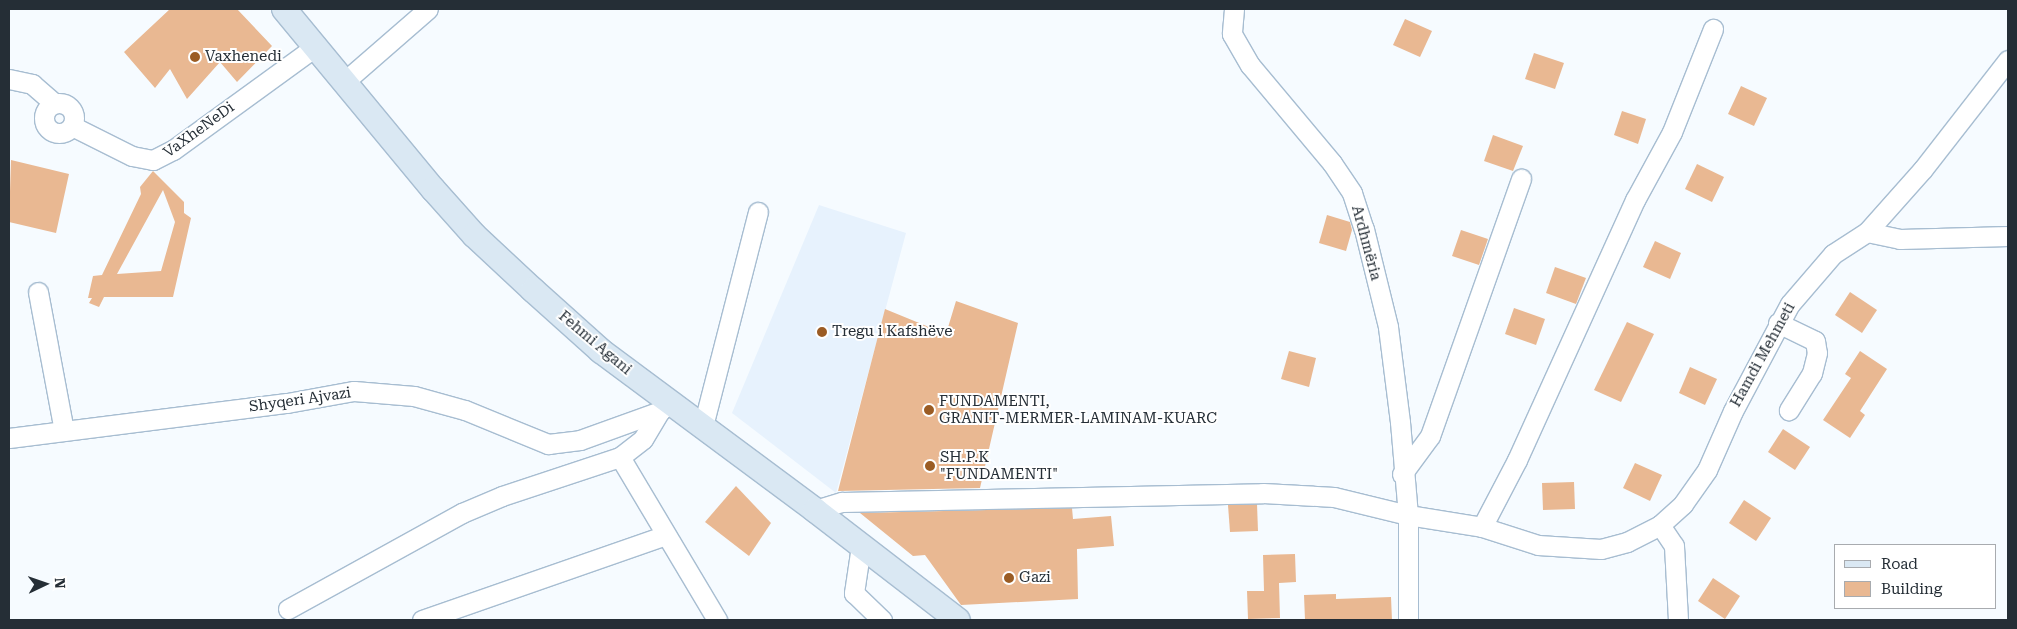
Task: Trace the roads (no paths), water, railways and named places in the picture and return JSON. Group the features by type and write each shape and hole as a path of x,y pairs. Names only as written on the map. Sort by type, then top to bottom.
{"main road":[{"name":"Fehmi Agani","path":"284,9 474,235 601,351 665,406 703,426 958,620"}],"street":[{"path":"344,82 428,9"},
{"name":"Ardhmëria","path":"1234,9 1232,34 1250,65 1332,163 1352,193 1388,327 1402,474 1408,515"},
{"path":"1482,528 1516,460 1635,200 1672,132 1714,29"},
{"name":"VaXheNeDi","path":"9,79 32,84 54,103 62,103 71,109 74,118 72,126 132,156 153,160 173,150 316,46"},
{"name":"Hamdi Mehmeti","path":"815,510 842,502 1263,493 1334,497 1408,515 1482,528 1538,545 1602,549 1628,542 1660,526 1684,504 1707,470 1733,411 1778,322 1790,304 1833,254 1866,232 1928,162 2008,60"},
{"path":"1402,474 1430,436 1521,179"},
{"path":"703,426 758,212"},
{"path":"1866,232 1900,239 2008,236"},
{"path":"38,292 64,431"},
{"path":"1778,322 1815,341 1818,353 1812,373 1789,410"},
{"name":"Shyqeri Ajvazi","path":"9,438 287,403 354,391 414,396 465,410 548,444 580,440 665,406"},
{"path":"288,609 462,513 502,496 620,457 643,440 665,406"},
{"path":"620,457 717,620"},
{"path":"1408,515 1408,620"},
{"path":"1660,526 1674,546 1678,620"},
{"path":"422,620 666,535"},
{"path":"861,546 854,593 882,620"}],"place":[{"name":"Vaxhenedi","path":"195,57"},
{"name":"Tregu i Kafshëve","path":"822,332"},
{"name":"FUNDAMENTI, GRANIT-MERMER-LAMINAM-KUARC","path":"929,410"},
{"name":"SH.P.K \"FUNDAMENTI\"","path":"930,466"},
{"name":"Gazi","path":"1009,578"}]}
